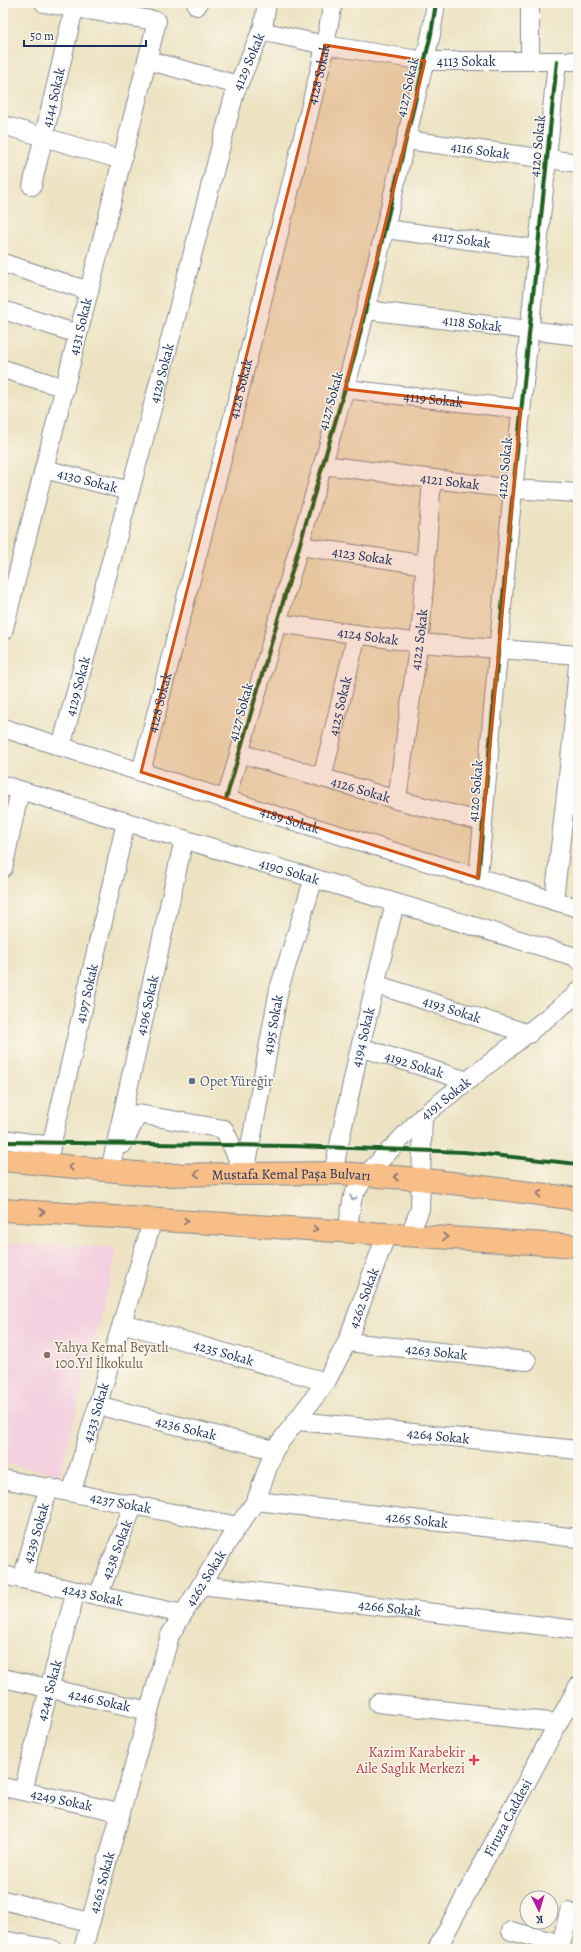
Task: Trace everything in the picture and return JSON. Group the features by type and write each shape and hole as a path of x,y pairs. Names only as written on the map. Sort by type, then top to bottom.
{"main road":[{"name":"Mustafa Kemal Paşa Bulvarı","path":"3,1160 49,1155 110,1170 157,1175 333,1173 366,1175 420,1179 578,1199"},
{"path":"3,1210 410,1234 578,1246"}],"street":[{"path":"44,3 74,9 124,9"},
{"name":"4129 Sokak","path":"60,747 130,491 203,207 238,85 261,31 267,3"},
{"name":"4128 Sokak","path":"141,772 231,425 325,45 333,3"},
{"name":"4127 Sokak","path":"226,799 345,389 366,310 425,60 436,3"},
{"path":"530,3 530,61"},
{"name":"4144 Sokak","path":"32,186 74,9"},
{"name":"4131 Sokak","path":"3,632 157,21 124,9"},
{"name":"4113 Sokak","path":"261,31 325,45 425,60 578,61"},
{"path":"147,60 238,85"},
{"name":"4120 Sokak","path":"478,878 513,489 557,61"},
{"path":"3,125 122,160"},
{"name":"4116 Sokak","path":"406,140 578,163"},
{"name":"4117 Sokak","path":"385,229 538,249"},
{"path":"3,263 89,291"},
{"path":"3,310 78,334"},
{"name":"4118 Sokak","path":"366,310 578,336"},
{"path":"3,369 65,388"},
{"name":"4119 Sokak","path":"345,389 521,409"},
{"name":"4121 Sokak","path":"323,465 513,489 578,492"},
{"name":"4130 Sokak","path":"44,469 130,491"},
{"name":"4122 Sokak","path":"397,800 419,643 432,479"},
{"name":"4123 Sokak","path":"300,546 426,565"},
{"name":"4124 Sokak","path":"277,623 419,643 578,655"},
{"name":"4125 Sokak","path":"322,778 357,634"},
{"path":"554,901 572,741 578,664"},
{"name":"4189 Sokak","path":"3,728 478,878 578,908"},
{"name":"4126 Sokak","path":"240,754 397,800 483,822"},
{"name":"4190 Sokak","path":"3,785 314,878 577,959"},
{"path":"3,868 20,790"},
{"name":"4197 Sokak","path":"49,1155 126,822"},
{"name":"4196 Sokak","path":"110,1170 184,839"},
{"name":"4195 Sokak","path":"245,1174 279,989 314,878"},
{"name":"4194 Sokak","path":"333,1173 360,1047 395,903"},
{"name":"4193 Sokak","path":"375,984 529,1034"},
{"name":"4191 Sokak","path":"347,1231 353,1196 366,1175 423,1116 529,1034 577,994"},
{"name":"4192 Sokak","path":"360,1047 468,1081"},
{"path":"110,1170 138,1114 224,1129 245,1174"},
{"path":"410,1234 420,1209 423,1116"},
{"path":"3,1139 49,1155"},
{"name":"4233 Sokak","path":"72,1491 153,1219"},
{"name":"4262 Sokak","path":"83,1949 170,1635 238,1526 256,1501 274,1450 298,1421 326,1382 347,1342 387,1233"},
{"name":"4235 Sokak","path":"122,1323 326,1382"},
{"name":"4263 Sokak","path":"347,1342 527,1361"},
{"name":"4236 Sokak","path":"97,1405 274,1450"},
{"name":"4264 Sokak","path":"298,1421 578,1450"},
{"name":"4237 Sokak","path":"3,1479 72,1491 238,1526"},
{"name":"4239 Sokak","path":"22,1579 49,1487"},
{"name":"4265 Sokak","path":"256,1501 578,1538"},
{"name":"4238 Sokak","path":"98,1596 134,1504"},
{"name":"4243 Sokak","path":"3,1575 183,1614"},
{"name":"4266 Sokak","path":"201,1585 578,1630"},
{"name":"4244 Sokak","path":"23,1791 49,1688 76,1591"},
{"name":"4246 Sokak","path":"3,1678 149,1711"},
{"name":"Firuza Caddesi","path":"437,1949 578,1686"},
{"path":"378,1703 558,1723"},
{"name":"4249 Sokak","path":"3,1787 120,1812"},
{"path":"3,1900 90,1922"},
{"path":"511,1931 561,1946 569,1912"},
{"path":"3,1940 52,1949"}],"highlighted area":[{"path":"325,45 425,61 345,389 521,409 478,878 141,772"}],"shaded area":[{"name":"Yahya Kemal Beyatlı 100.Yıl İlkokulu","path":"3,1243 118,1248 60,1474 3,1463"}],"cycle path":[{"path":"226,799 356,350 431,34 436,3"},
{"path":"478,878 509,530 557,61"},
{"path":"3,1142 292,1146 464,1152 578,1164"}],"place":[{"name":"Opet Yüreğir","path":"192,1081"},
{"name":"Yahya Kemal Beyatlı 100.Yıl İlkokulu","path":"47,1355"},
{"name":"Kazim Karabekir Aile Saglık Merkezi","path":"474,1760"}]}
